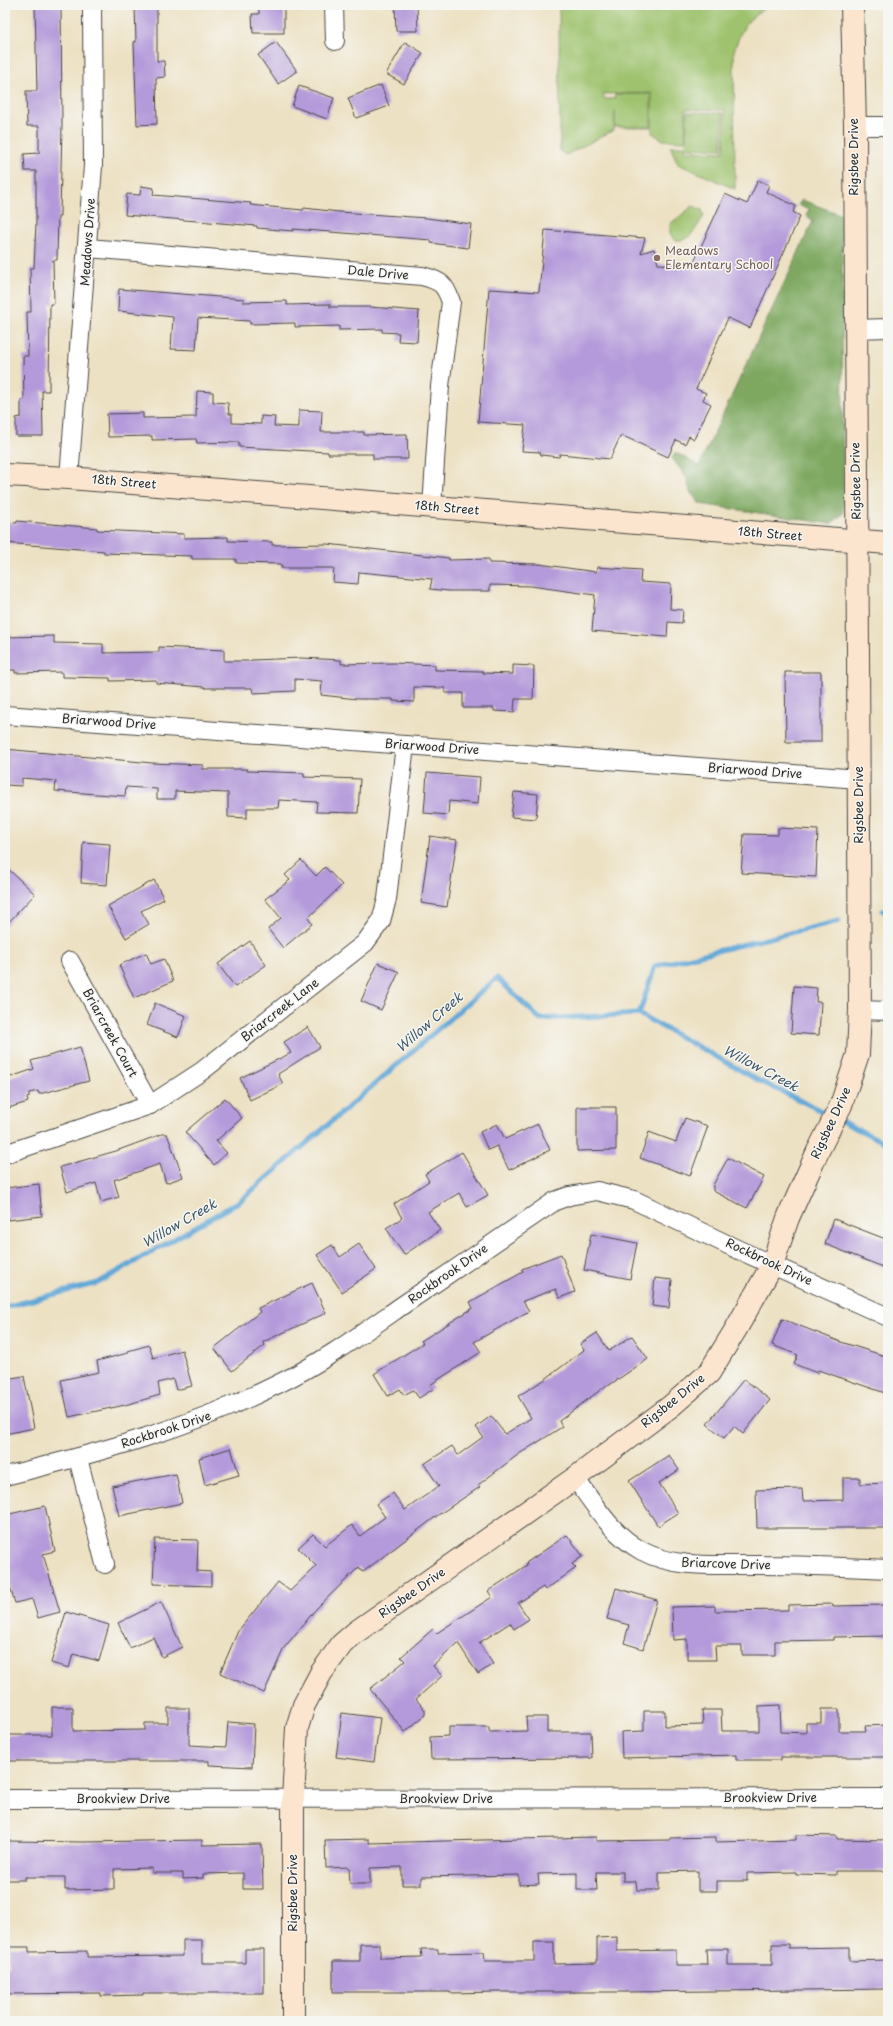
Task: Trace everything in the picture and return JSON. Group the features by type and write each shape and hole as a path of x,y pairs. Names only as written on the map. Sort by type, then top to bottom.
{"street":[{"name":"Meadows Drive","path":"69,478 88,248 93,166 92,5"},
{"path":"334,5 335,41"},
{"name":"Rigsbee Drive","path":"294,2021 293,1799 298,1728 304,1705 321,1673 342,1644 575,1478 671,1406 708,1373 736,1329 772,1265 788,1218 818,1151 841,1105 858,1054 860,1010 859,778 854,329 855,126 852,5"},
{"path":"855,126 888,126"},
{"name":"Dale Drive","path":"88,248 422,276 438,281 446,289 450,302 440,386 432,507"},
{"path":"854,329 888,328"},
{"name":"18th Street","path":"5,475 69,478 888,543"},
{"name":"Briarwood Drive","path":"5,714 859,778"},
{"name":"Briarcreek Lane","path":"5,1154 150,1105 202,1072 365,943 381,922 387,900 405,744"},
{"name":"Briarcreek Court","path":"70,961 150,1105"},
{"path":"860,1010 888,1011"},
{"name":"Rockbrook Drive","path":"5,1476 78,1458 154,1435 218,1413 278,1384 337,1351 555,1201 569,1196 597,1191 634,1200 772,1265 888,1317"},
{"path":"78,1458 105,1564"},
{"name":"Briarcove Drive","path":"575,1478 604,1518 621,1536 641,1550 665,1561 690,1564 762,1564 888,1569"},
{"name":"Brookview Drive","path":"5,1799 888,1798"}],"green space":[{"path":"559,5 771,5 751,18 743,28 734,51 735,189 678,164 670,146 685,146 685,151 724,152 725,110 686,109 685,141 663,140 652,133 652,93 603,94 605,99 614,99 615,94 651,94 651,127 615,127 615,112 614,130 566,155 560,151"},
{"path":"687,112 723,113 722,149 686,148"},
{"path":"802,200 842,215 843,514 831,524 700,504 690,492 687,478 672,458 675,452 699,466 813,221 806,215 809,210 798,205"},
{"path":"693,206 702,210 704,216 692,234 684,239 674,240 670,233 670,224"}],"building":[{"path":"35,5 61,5 62,125 60,216 58,216 57,260 53,260 54,304 50,304 49,391 42,391 43,436 16,436 16,418 21,417 21,400 24,400 23,356 28,356 27,312 31,312 30,268 34,268 36,223 36,171 25,171 24,154 39,153 39,126 27,126 26,91 37,91"},
{"path":"135,5 157,5 157,61 164,61 165,77 156,78 157,124 137,125 134,42 136,42"},
{"path":"259,5 284,5 284,33 253,33 252,14 259,14"},
{"path":"395,5 417,5 418,31 396,31"},
{"path":"276,42 297,71 278,84 258,55"},
{"path":"405,42 423,53 404,84 386,74"},
{"path":"381,85 389,106 356,118 348,98"},
{"path":"299,86 334,98 327,119 292,106"},
{"path":"758,180 769,185 766,192 796,206 793,212 800,216 750,328 728,318 696,389 706,393 703,400 711,404 694,439 689,436 685,444 676,440 668,457 621,435 610,459 560,454 559,457 541,455 540,452 522,451 525,425 478,422 489,289 539,292 545,230 645,238 641,253 654,249 658,264 692,266 725,194 747,204"},
{"path":"141,186 154,188 153,195 251,203 250,205 303,210 304,208 427,218 471,224 468,248 431,243 431,240 293,229 293,231 257,228 257,226 125,215 127,194 140,195"},
{"path":"119,289 244,299 243,302 287,301 287,305 330,304 330,307 370,307 419,311 417,342 398,341 399,333 382,332 382,329 339,330 339,326 295,327 295,323 250,324 250,321 198,318 196,350 171,349 173,317 118,311"},
{"path":"197,391 213,392 213,402 228,403 229,414 232,414 232,423 261,424 261,416 275,417 274,426 299,427 299,410 322,411 321,432 364,432 364,435 407,434 408,459 373,459 373,454 328,454 328,452 239,447 239,442 197,443 196,439 152,440 152,436 108,437 107,414 143,413 143,418 196,417"},
{"path":"17,521 97,528 97,530 184,534 184,538 228,537 228,541 272,542 272,545 327,544 449,558 449,560 489,559 489,563 539,564 596,572 597,567 641,570 640,582 671,584 670,609 683,610 682,623 668,622 667,637 592,631 595,595 531,586 490,585 490,591 449,591 430,589 432,579 359,572 358,584 333,582 334,568 281,568 281,564 236,563 236,559 192,559 192,556 104,553 104,551 5,543 5,522 17,523"},
{"path":"54,636 54,643 103,644 103,653 159,652 159,647 224,650 224,661 302,658 341,660 341,664 394,663 435,665 435,670 483,671 483,673 513,674 513,665 534,666 533,699 515,699 514,712 494,711 494,708 463,708 463,693 445,693 445,688 414,687 414,702 393,701 393,699 357,699 321,695 322,681 295,679 295,691 253,693 252,688 205,688 156,683 156,680 110,681 110,678 62,677 62,672 15,673 15,670 5,670 5,637"},
{"path":"785,672 821,672 821,742 786,742"},
{"path":"5,749 152,763 203,765 202,769 247,769 247,771 304,773 304,777 360,779 358,813 316,812 317,802 279,800 278,808 247,808 247,818 228,817 228,793 175,791 175,799 157,799 157,789 126,787 125,796 55,791 56,781 22,778 22,786 5,785"},
{"path":"427,773 480,777 478,804 449,801 448,815 424,813"},
{"path":"514,792 538,794 536,819 511,817"},
{"path":"778,828 818,830 816,877 741,873 744,834 778,835"},
{"path":"430,836 457,840 447,907 421,903"},
{"path":"83,842 110,844 107,885 81,883"},
{"path":"301,860 316,876 325,867 342,885 308,918 312,924 283,948 268,929 281,918 265,899 290,880 285,875"},
{"path":"5,866 35,894 5,926"},
{"path":"154,880 164,899 141,911 149,924 126,938 108,906"},
{"path":"250,941 266,965 235,987 218,964"},
{"path":"146,953 151,964 164,959 173,981 134,998 119,965"},
{"path":"378,963 399,972 381,1010 361,1001"},
{"path":"794,986 817,988 816,1002 821,1002 819,1035 791,1033"},
{"path":"155,1003 186,1016 178,1037 147,1025"},
{"path":"308,1027 320,1047 278,1074 283,1084 250,1100 240,1078 291,1053 284,1042"},
{"path":"80,1047 89,1081 39,1094 38,1091 29,1093 29,1097 27,1098 28,1102 5,1109 5,1079 34,1069 31,1061"},
{"path":"225,1098 242,1118 216,1141 227,1153 214,1165 185,1132"},
{"path":"577,1107 616,1107 616,1150 577,1151"},
{"path":"685,1118 708,1126 690,1176 640,1158 649,1132 676,1142"},
{"path":"497,1124 505,1139 538,1124 550,1150 509,1170 497,1146 488,1150 480,1132"},
{"path":"162,1134 167,1134 183,1177 166,1183 160,1164 114,1180 119,1197 101,1202 96,1183 67,1192 60,1167 116,1151"},
{"path":"462,1152 488,1195 467,1207 459,1193 428,1212 440,1230 404,1255 386,1228 402,1218 394,1204 429,1181 425,1174"},
{"path":"728,1158 764,1177 747,1208 713,1191 713,1185"},
{"path":"39,1184 42,1216 8,1220 5,1188"},
{"path":"834,1219 888,1240 888,1269 825,1244"},
{"path":"591,1234 637,1243 630,1279 584,1270"},
{"path":"359,1244 376,1269 342,1292 317,1255 332,1245 340,1257"},
{"path":"561,1254 575,1292 559,1298 556,1289 523,1301 529,1311 474,1342 481,1352 430,1385 433,1389 419,1398 413,1390 404,1395 400,1389 388,1396 374,1374 423,1343 421,1341 473,1308 470,1302 523,1272 522,1269"},
{"path":"655,1278 672,1280 669,1308 652,1306"},
{"path":"312,1283 326,1313 263,1342 265,1345 232,1371 214,1348 260,1312 258,1308"},
{"path":"782,1319 841,1342 888,1357 888,1394 818,1370 817,1373 794,1364 798,1355 772,1345"},
{"path":"597,1333 609,1351 632,1336 648,1359 608,1386 607,1385 559,1421 562,1427 519,1454 478,1485 480,1487 438,1515 363,1572 359,1567 316,1609 284,1648 264,1693 220,1673 238,1631 278,1582 290,1591 316,1566 298,1548 313,1534 325,1546 352,1525 360,1536 385,1517 376,1504 393,1493 405,1510 439,1486 424,1464 452,1446 458,1455 483,1437 476,1427 491,1416 505,1434 531,1418 518,1396 544,1380 584,1350 580,1344"},
{"path":"149,1345 153,1358 182,1350 192,1386 176,1390 173,1379 158,1383 160,1395 125,1405 69,1417 61,1380 99,1372 97,1361 128,1353 128,1351"},
{"path":"24,1376 34,1428 5,1434 5,1379"},
{"path":"744,1379 770,1400 743,1434 734,1426 724,1438 707,1424"},
{"path":"231,1448 239,1475 205,1485 199,1458"},
{"path":"669,1455 679,1470 659,1483 678,1513 658,1526 629,1481"},
{"path":"176,1474 182,1503 119,1516 112,1486"},
{"path":"843,1478 860,1478 860,1484 888,1483 888,1528 757,1528 756,1490 802,1489 803,1501 843,1500"},
{"path":"45,1506 55,1551 43,1554 60,1612 38,1618 32,1599 15,1603 5,1570 5,1515"},
{"path":"567,1535 583,1556 572,1564 576,1568 545,1590 543,1587 518,1603 529,1619 514,1629 510,1623 479,1643 493,1664 478,1674 458,1643 433,1666 442,1676 416,1699 425,1710 425,1715 405,1732 370,1689 405,1661 401,1657 433,1629 437,1633 492,1597 488,1591 527,1565 526,1563"},
{"path":"155,1539 198,1540 197,1571 211,1572 211,1586 153,1584"},
{"path":"616,1588 657,1600 643,1649 624,1643 629,1625 607,1619"},
{"path":"161,1602 182,1647 162,1657 153,1637 130,1648 118,1623"},
{"path":"833,1604 833,1606 888,1605 888,1636 833,1637 833,1640 775,1641 775,1655 742,1655 742,1646 715,1646 716,1660 687,1660 687,1639 673,1640 672,1607 715,1606 715,1611 788,1610 788,1605"},
{"path":"66,1612 109,1625 99,1661 73,1654 69,1668 51,1663"},
{"path":"780,1705 781,1732 806,1733 806,1723 821,1723 821,1709 839,1709 839,1731 866,1731 865,1726 888,1725 888,1757 781,1757 781,1760 736,1760 736,1755 622,1758 621,1732 644,1731 644,1711 665,1711 665,1726 703,1725 702,1710 721,1710 722,1731 759,1731 759,1706"},
{"path":"52,1707 73,1707 73,1731 145,1730 145,1723 168,1723 168,1708 189,1708 189,1745 226,1747 228,1722 254,1724 252,1767 209,1765 209,1761 5,1761 5,1735 52,1735"},
{"path":"342,1713 380,1718 374,1762 336,1757"},
{"path":"526,1717 547,1717 547,1732 591,1732 592,1758 431,1759 430,1737 449,1736 449,1727 489,1727 489,1732 527,1731"},
{"path":"796,1835 837,1836 837,1839 888,1840 888,1871 836,1871 836,1875 796,1874 796,1872 747,1873 747,1881 717,1881 717,1891 698,1891 698,1871 659,1872 659,1890 637,1890 636,1881 623,1881 623,1872 596,1872 597,1890 577,1890 577,1873 538,1874 539,1884 519,1885 519,1875 421,1877 421,1885 402,1885 402,1867 370,1868 370,1884 350,1884 349,1867 326,1868 325,1840 369,1839 369,1843 596,1837 596,1841 670,1840 670,1838 716,1837 716,1842 796,1840"},
{"path":"202,1840 202,1845 262,1844 263,1889 243,1889 243,1873 203,1874 203,1878 183,1879 183,1873 152,1873 152,1868 114,1869 114,1889 65,1890 65,1877 25,1877 25,1880 5,1880 5,1841 83,1842"},
{"path":"617,1937 617,1951 676,1950 676,1965 707,1965 706,1949 728,1949 728,1965 772,1965 772,1944 789,1944 789,1948 849,1947 849,1961 888,1960 888,1989 450,1993 333,1992 333,1961 360,1961 360,1944 380,1944 380,1958 422,1957 421,1949 438,1949 438,1953 484,1952 485,1961 534,1961 534,1942 554,1942 554,1964 597,1963 597,1938"},
{"path":"183,1940 202,1940 202,1963 245,1963 245,1949 264,1949 264,1993 143,1993 143,1995 101,1996 101,1993 5,1994 5,1967 9,1966 9,1947 29,1947 29,1952 87,1951 87,1957 183,1956"}],"waterway":[{"path":"883,911 888,909"},
{"path":"639,1014 655,966 839,921"},
{"name":"Willow Creek","path":"5,1307 98,1283 240,1201 497,978 540,1019 639,1014 758,1080 830,1115"},
{"name":"Willow Creek","path":"839,1120 888,1144"}],"place":[{"name":"Meadows Elementary School","path":"657,258"}]}
